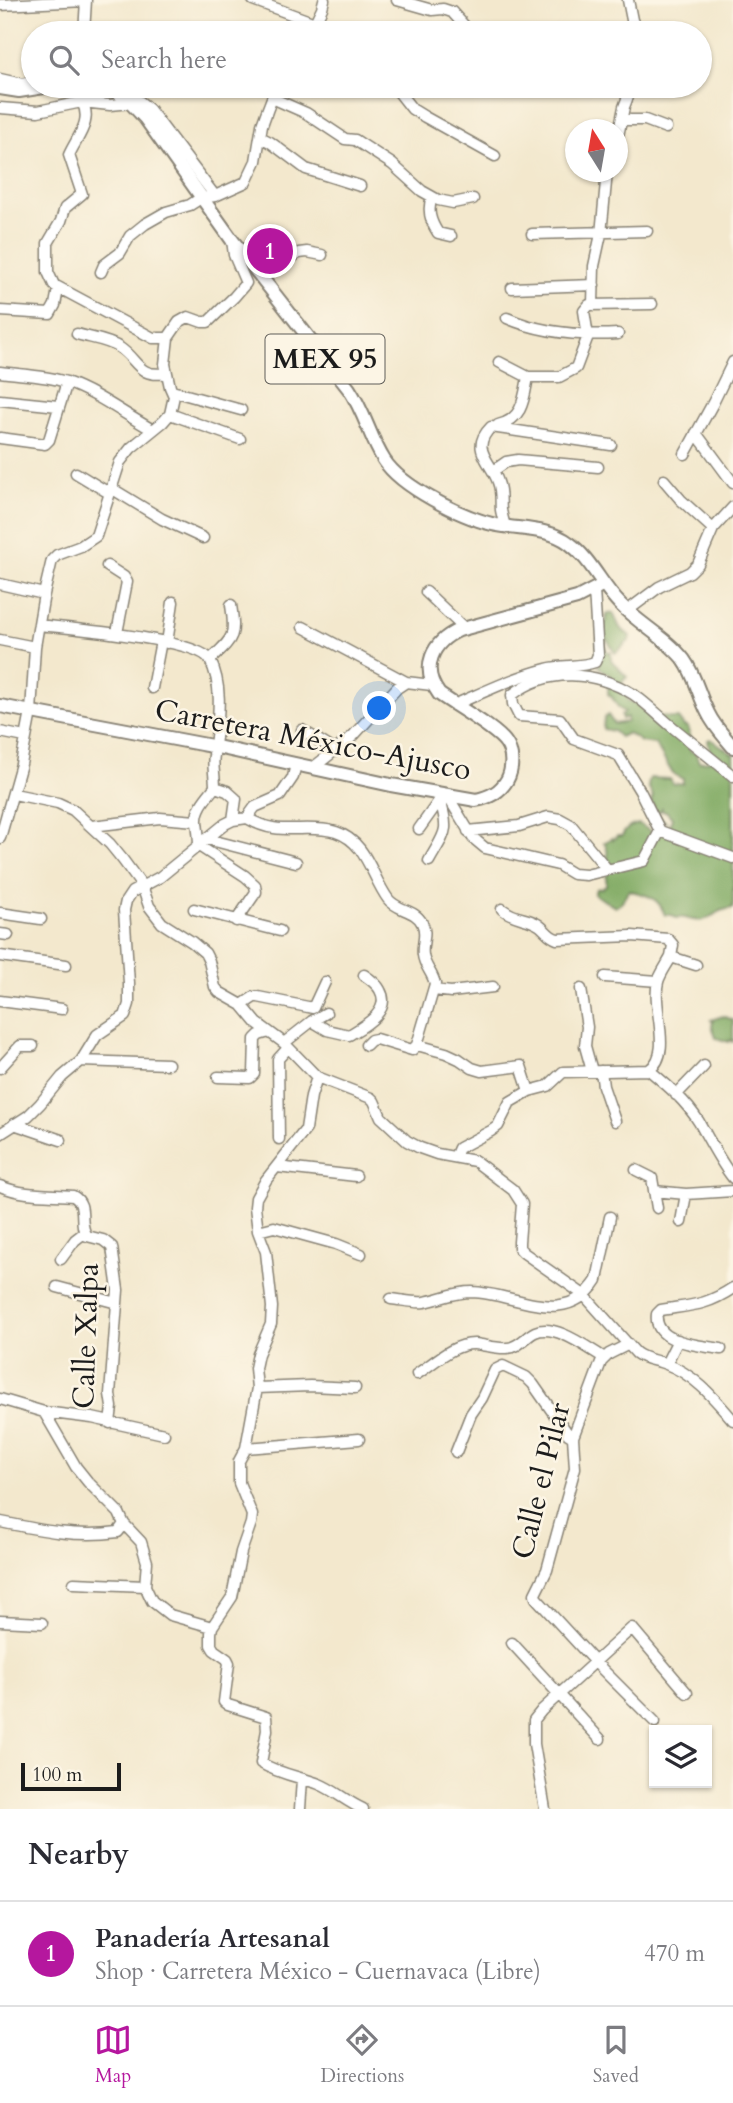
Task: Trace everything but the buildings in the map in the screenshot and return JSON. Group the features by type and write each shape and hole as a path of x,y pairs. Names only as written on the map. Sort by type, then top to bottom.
{"main road":[{"path":"0,88 21,91"},
{"name":"MEX 95","path":"126,98 208,197 232,240 360,405 378,449 392,471 417,489 465,515 505,527 540,531 561,538 578,550 599,587 683,659 708,715 727,731 733,747"},
{"path":"432,685 429,668 432,654 444,638 464,628 577,598 599,587"},
{"name":"Carretera México-Ajusco","path":"0,706 314,767 444,796 476,800 490,797 503,787 511,774 512,759 506,743 496,732 439,694 432,685"}],"street":[{"path":"253,0 295,21"},
{"path":"316,21 324,0"},
{"path":"397,0 432,10 443,9 452,12 460,21"},
{"path":"628,0 632,21"},
{"path":"0,5 86,1 85,21"},
{"path":"0,79 21,84"},
{"path":"136,98 149,108 208,197"},
{"path":"102,272 104,265 120,253 130,236 145,224 166,212 246,182 256,161 262,125 272,98 306,113 345,139 355,140 392,164 432,197 453,203 473,199"},
{"path":"403,98 418,113 495,156"},
{"path":"622,119 627,98"},
{"path":"82,102 87,113 86,120 69,157 83,191 80,197 65,208 48,243 48,272 58,289 153,338 168,338"},
{"path":"0,108 38,111 82,102 110,105 132,103"},
{"path":"628,120 645,120 666,128"},
{"path":"260,137 306,169 360,186"},
{"path":"593,304 594,266 601,234 606,182"},
{"path":"432,197 428,210 431,222 438,233 451,236"},
{"path":"532,234 647,231"},
{"path":"232,240 233,255 246,283"},
{"path":"259,275 299,253 322,255"},
{"path":"246,283 268,286"},
{"path":"0,838 14,793 26,737 35,647 52,560 96,536 124,455 170,414 174,396 165,363 168,338 179,322 188,317 208,322 246,283"},
{"path":"512,288 594,285"},
{"path":"0,311 50,314 58,289"},
{"path":"499,362 528,377 559,377 574,370 588,336 584,311 589,305 652,304"},
{"path":"507,318 524,325 588,336 618,334"},
{"path":"77,334 119,346 143,372 159,375 167,373"},
{"path":"685,454 733,362"},
{"path":"0,372 66,382 108,402 153,430"},
{"path":"505,527 501,492 486,461 481,446 482,439 491,427 506,424 516,418 528,377"},
{"path":"0,438 45,444 49,440 66,382"},
{"path":"172,391 241,410"},
{"path":"0,400 58,406"},
{"path":"170,414 240,439"},
{"path":"491,427 611,445"},
{"path":"696,433 733,483"},
{"path":"493,471 518,460 598,467"},
{"path":"76,473 203,538"},
{"path":"664,480 681,500 713,529"},
{"path":"627,611 659,587 690,572 698,564 713,529 733,506"},
{"path":"107,566 127,582 117,633"},
{"path":"0,584 44,594"},
{"path":"454,705 550,667 585,666 595,662 598,655 599,587"},
{"path":"426,592 464,628"},
{"path":"152,688 173,603"},
{"path":"210,660 231,640 235,627 231,605"},
{"path":"39,625 117,633 164,642 204,653 210,660 219,694 213,764 215,787 200,808 197,821 203,842 255,886 256,892 236,920"},
{"path":"303,627 406,682 432,685"},
{"path":"0,640 35,647"},
{"path":"733,776 633,695 600,678 569,674 539,680 520,688 512,695 519,716 560,719 574,739 618,755 660,831 733,858"},
{"path":"314,767 353,736 397,688 406,682"},
{"path":"302,730 336,751"},
{"path":"0,732 26,737"},
{"path":"247,818 256,807 280,796 293,776 296,764"},
{"path":"215,787 227,791 236,799 233,820"},
{"path":"14,793 58,803 73,810 92,826 110,844 142,886 149,906 162,923 205,953 219,992 242,1005 257,1023 286,1045 317,1077 371,1098 388,1125 413,1144 437,1154 475,1161 513,1190 522,1204 519,1248 584,1295 627,1345 642,1358 666,1364 689,1376 703,1387 733,1420"},
{"path":"419,829 444,796"},
{"path":"444,796 468,831 485,848 558,865 573,874 586,875 606,868 644,861 660,831"},
{"path":"429,861 446,831 444,796"},
{"path":"468,831 519,826 548,817 560,819 571,825 606,868"},
{"path":"92,826 160,818 197,821"},
{"path":"0,1134 28,1116 62,1077 81,1061 97,1035 125,1016 129,1003 129,983 124,909 132,892 160,877 233,820 247,818 271,829 335,832 350,838 370,864 389,901 411,912 424,925 426,936 422,948 423,958 434,979 434,990 417,1045 412,1050 376,1039 366,1045"},
{"path":"203,842 296,862"},
{"path":"194,909 280,931"},
{"path":"455,1157 459,1148 491,1132 502,1121 510,1102 529,1091 548,1086 564,1072 649,1070 656,1065 659,1058 661,1045 658,981 671,957 673,945 668,939 632,936 557,939 552,938 538,925 511,916 502,909"},
{"path":"0,912 41,919"},
{"path":"0,956 66,965"},
{"path":"671,957 696,965"},
{"path":"312,1021 327,1030 349,1035 369,1023 383,1005 383,997 379,987 364,975"},
{"path":"605,977 658,981"},
{"path":"242,1005 258,997 313,1008 325,982"},
{"path":"434,990 451,992 493,987"},
{"path":"581,989 587,1027 585,1046 615,1121"},
{"path":"0,1001 62,1009"},
{"path":"279,1139 278,1059 286,1045 312,1021 326,1013"},
{"path":"218,1077 250,1078 254,1074 255,1039 269,1032"},
{"path":"417,1045 446,1053 482,1071 521,1066 529,1091"},
{"path":"0,1068 20,1046 33,1046"},
{"path":"81,1061 168,1064"},
{"path":"676,1095 704,1066"},
{"path":"649,1070 676,1095 698,1121 733,1178"},
{"path":"317,1077 306,1129 266,1180 256,1198 258,1231 266,1252 272,1307 271,1324 255,1368 257,1388 246,1448 239,1461 239,1483 252,1514 251,1524 241,1552 232,1597 212,1627 211,1645 229,1663 224,1702 267,1717 261,1763 322,1785 363,1809"},
{"path":"14,1124 61,1140"},
{"path":"277,1167 356,1176"},
{"path":"636,1170 651,1176 657,1208"},
{"name":"Calle Xalpa","path":"0,1186 14,1192 78,1198 82,1205 84,1233 103,1240 112,1247 118,1290 110,1423 44,1412 0,1399"},
{"path":"654,1191 687,1194 733,1191"},
{"path":"681,1222 687,1194"},
{"path":"391,1299 421,1302 458,1293 475,1292 550,1307 571,1303 592,1288 597,1280 610,1217"},
{"path":"258,1231 274,1227 336,1244 361,1254"},
{"path":"61,1259 75,1240 84,1233"},
{"path":"57,1287 117,1303"},
{"path":"721,1349 663,1334 657,1325 657,1314 661,1310 716,1300 733,1288"},
{"path":"417,1374 457,1347 471,1343 509,1349 533,1332 544,1329 556,1331 605,1358 627,1345"},
{"path":"666,1364 678,1340"},
{"name":"Calle el Pilar","path":"596,1663 535,1594 547,1570 575,1468 573,1437 597,1372 605,1358"},
{"path":"456,1452 471,1414 495,1370 503,1366 526,1377 533,1384 568,1434 573,1437"},
{"path":"257,1388 355,1388"},
{"path":"44,1412 76,1467 119,1513 124,1524 141,1542 147,1562 145,1586 152,1601 170,1615 212,1627"},
{"path":"110,1423 164,1434"},
{"path":"246,1448 359,1439"},
{"path":"1,1522 74,1534 118,1532 124,1524"},
{"path":"74,1583 145,1586"},
{"path":"0,1621 42,1623"},
{"path":"545,1809 534,1744 534,1720 632,1628 687,1693"},
{"path":"512,1643 600,1739"},
{"path":"596,1663 654,1722"},
{"path":"300,1809 302,1779"}],"green space":[{"path":"613,613 620,628 630,636 629,641 615,653 607,639 604,642 607,652 611,652 611,660 627,677 622,682 628,701 637,704 650,716 678,718 688,727 690,738 687,742 699,762 709,761 711,757 708,740 711,739 733,754 733,908 722,910 703,920 665,915 654,899 629,890 615,907 594,894 596,889 606,885 608,856 604,843 622,836 629,828 639,824 652,832 652,836 668,829 672,818 666,811 662,811 662,808 657,814 666,822 660,821 650,811 654,807 648,786 650,778 670,779 673,784 683,783 683,779 673,774 655,744 641,742 628,733 620,737 613,731 603,729 604,718 608,715 614,724 627,722 627,717 622,719 621,715 625,712 608,694 608,687 613,682 612,677 598,666 597,646 606,615"},
{"path":"723,1016 733,1020 733,1042 716,1038 711,1020"}],"place":[{"name":"Panadería Artesanal","path":"270,251"}]}
